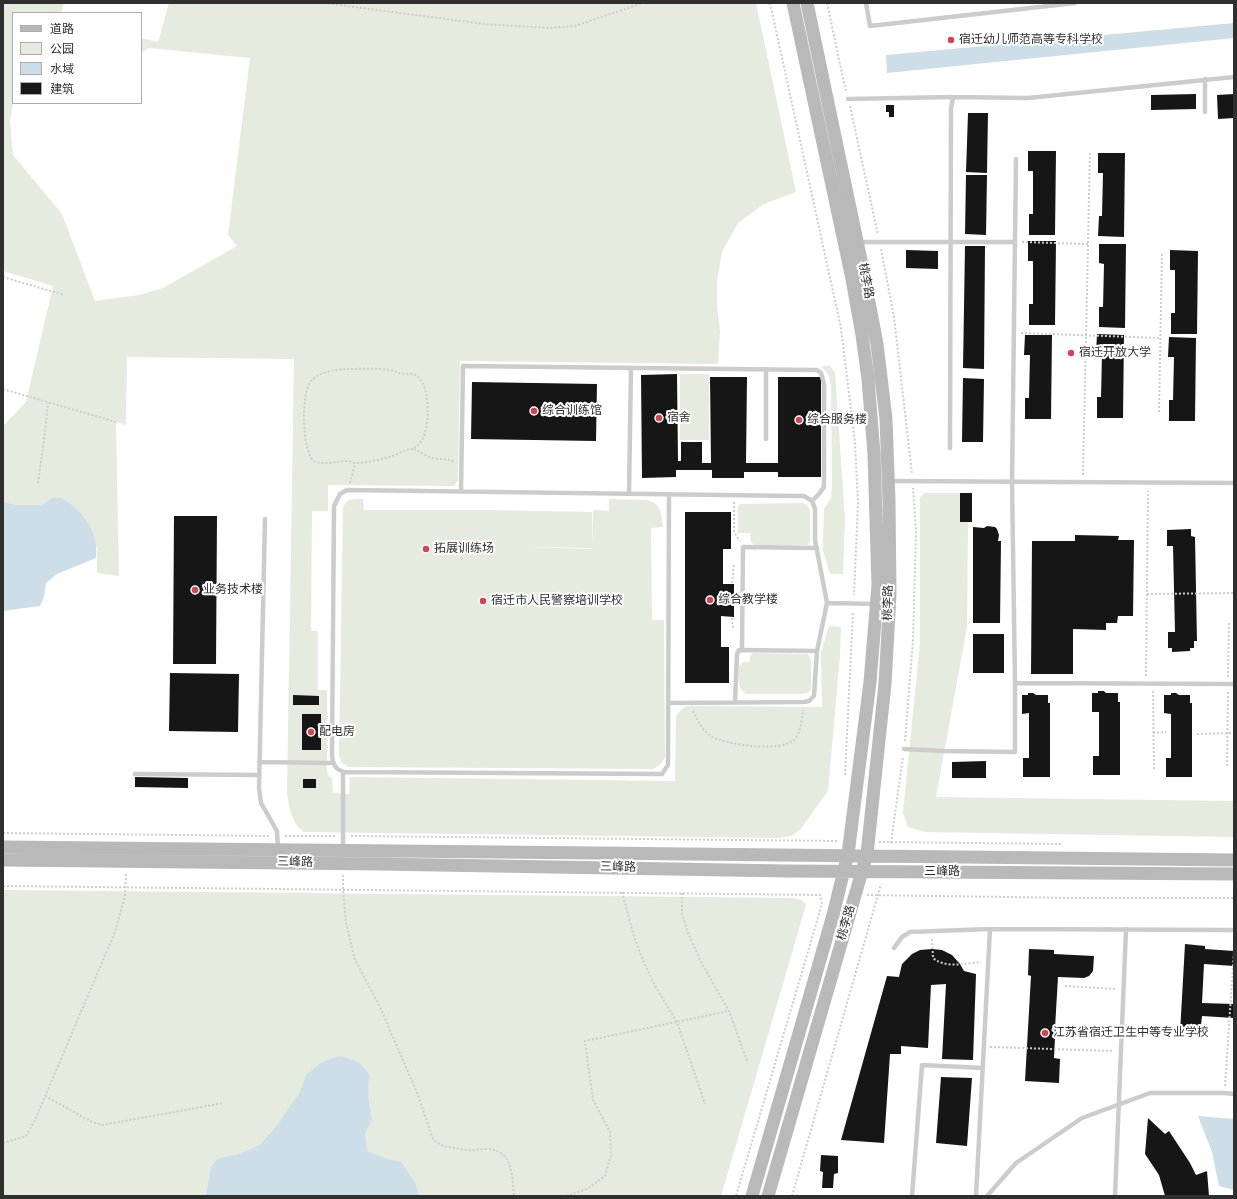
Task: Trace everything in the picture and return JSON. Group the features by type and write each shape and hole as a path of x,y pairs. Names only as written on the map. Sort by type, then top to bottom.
{"main road":[{"name":"桃李路","path":"752,1196 844,871 849,848 870,682 883,604 878,585 875,480 868,379 862,335 852,279 793,3"},
{"name":"桃李路","path":"768,1196 868,848 885,684 883,604 888,480 886,418 877,344 807,3"},
{"name":"三峰路","path":"3,847 844,871 1234,874"},
{"name":"三峰路","path":"343,857 868,848 1234,860"},
{"name":"三峰路","path":"3,860 126,861 278,856"}],"lane":[{"path":"866,3 870,26 1075,3"},
{"path":"848,99 953,97 1028,98 1234,77"},
{"path":"1205,80 1205,112"},
{"path":"950,448 953,97"},
{"path":"904,749 944,752 1015,752 1016,683 1012,482 1016,159"},
{"path":"857,242 1015,242"},
{"path":"461,491 463,366 817,370 821,372 824,384 824,487 820,494 812,501"},
{"path":"629,494 631,368"},
{"path":"766,369 766,440"},
{"path":"875,480 1234,483"},
{"path":"669,495 668,765 662,774 343,772 338,770 333,763 334,506 340,494 347,490 804,496 812,501 815,509 815,540 828,603 816,652 814,696 809,701 804,702 669,703"},
{"path":"265,519 259,797 275,826 278,836 278,856"},
{"path":"742,650 743,547 817,548"},
{"path":"828,603 883,604"},
{"path":"735,702 737,654 742,650 816,652"},
{"path":"1016,683 1234,684"},
{"path":"259,762 333,763"},
{"path":"343,772 343,857"},
{"path":"135,774 259,774"},
{"path":"976,1196 990,929"},
{"path":"1115,1196 1126,929"},
{"path":"894,948 902,937 910,932 931,930 1234,930"},
{"path":"912,1196 922,1065 983,1068"},
{"path":"987,1196 1016,1163 1082,1118 1150,1093 1234,1094"}],"path":[{"path":"324,3 484,24 549,28 575,26 643,3"},
{"path":"1083,482 1090,152"},
{"path":"1015,242 1088,244"},
{"path":"1159,412 1162,253"},
{"path":"3,277 64,296"},
{"path":"1014,333 1161,338"},
{"path":"414,449 415,446 419,445 422,439 428,416 422,382 414,374 383,370 347,369 326,372 310,382 307,388 304,432 305,440 312,460 326,463 348,461 355,463 384,458 410,448 431,458 450,460 461,466"},
{"path":"3,389 116,422"},
{"path":"38,483 48,402"},
{"path":"347,490 355,463"},
{"path":"1146,684 1148,483"},
{"path":"734,495 734,532 743,547"},
{"path":"1147,594 1234,593"},
{"path":"1227,766 1229,622"},
{"path":"1153,684 1154,770"},
{"path":"690,703 691,708 701,726 710,736 734,744 771,747 785,746 794,740 801,726 804,702"},
{"path":"1153,733 1166,732"},
{"path":"1196,734 1234,733"},
{"path":"3,833 344,836 849,848"},
{"path":"868,848 1067,844"},
{"path":"343,857 343,889 347,929 356,960 380,1006 418,1095 433,1139 438,1144 446,1146 473,1150 487,1149 502,1152 512,1174 514,1196"},
{"path":"3,1143 26,1136 35,1120 115,932 126,896 126,861"},
{"path":"3,886 838,894"},
{"path":"622,892 634,937 642,958 655,986 677,1022 705,1104"},
{"path":"682,893 682,914 688,933 702,964 729,1011 747,1061"},
{"path":"736,1196 822,904 820,894"},
{"path":"856,894 1084,898 1234,898"},
{"path":"931,930 933,958 939,963 946,965 988,962"},
{"path":"1224,1093 1234,951"},
{"path":"1065,986 1124,989"},
{"path":"566,1196 587,1189 605,1176 611,1155 610,1132 593,1100 585,1041 729,1011"},
{"path":"984,1047 1121,1052"},
{"path":"45,1096 92,1122 102,1125 224,1103"}],"green space":[{"path":"3,3 64,3 61,12 12,12 13,104 10,121 13,155 62,214 95,301 139,295 163,288 237,246 228,235 250,58 149,48 142,52 142,38 158,42 169,3 756,3 796,192 764,204 738,223 722,252 717,281 717,305 720,331 718,364 460,361 458,480 454,486 328,485 328,511 312,511 311,631 318,631 318,690 327,690 327,772 332,778 333,793 349,794 350,777 675,781 676,717 681,710 688,706 822,707 821,652 829,626 841,627 840,656 828,791 800,830 791,836 779,838 304,832 294,820 287,793 294,359 127,357 126,425 116,422 119,576 97,573 97,548 52,498 42,505 17,505 3,502 3,426 26,402 53,286 3,271"},
{"path":"821,366 830,366 835,373 845,519 843,574 830,574 823,550 824,509 831,498 832,483 831,385 828,374"},
{"path":"680,374 709,374 709,440 680,440"},
{"path":"925,493 960,493 960,522 968,522 967,627 936,797 1234,801 1234,837 925,832 908,827 903,813 920,643 920,497"},
{"path":"354,499 363,499 364,510 592,512 592,548 524,547 592,549 593,510 609,511 609,499 646,500 655,503 660,510 663,527 651,528 652,620 664,620 665,757 659,766 653,769 349,767 342,763 339,756 343,508 347,502"},
{"path":"803,503 807,505 810,510 810,541 808,545 754,545 751,542 750,533 738,533 738,506 740,504"},
{"path":"753,653 808,654 811,659 811,689 809,692 803,694 746,694 739,685 739,666 743,662 750,662 750,656"},
{"path":"3,890 793,898 802,900 806,905 721,1196 3,1196"}],"water":[{"path":"1234,23 1234,38 887,73 886,55"},
{"path":"52,498 62,498 75,507 87,521 95,539 96,558 57,574 46,583 44,597 40,606 3,611 3,502 17,505 42,505"},
{"path":"341,1056 359,1062 369,1074 368,1095 372,1120 365,1133 367,1151 387,1159 401,1162 415,1182 419,1196 206,1196 211,1167 218,1158 237,1155 260,1145 279,1123 300,1092 306,1075 322,1062"},
{"path":"1198,1116 1234,1119 1234,1190 1219,1186 1212,1152"}],"building":[{"path":"1196,94 1196,109 1151,110 1151,95"},
{"path":"1234,94 1234,118 1218,119 1217,95"},
{"path":"886,105 894,105 894,117 889,117 889,112 886,112"},
{"path":"968,113 988,113 987,173 966,172"},
{"path":"1028,151 1056,151 1055,235 1029,235 1029,214 1033,214 1033,171 1028,171"},
{"path":"1098,153 1125,153 1124,237 1098,236 1099,216 1102,216 1103,173 1098,173"},
{"path":"966,175 987,175 986,235 965,234"},
{"path":"1028,241 1056,241 1055,325 1029,325 1029,304 1033,304 1033,261 1028,261"},
{"path":"1099,244 1126,244 1125,328 1099,327 1099,307 1103,307 1104,264 1099,263"},
{"path":"965,246 985,246 984,369 963,368"},
{"path":"906,250 938,251 938,269 906,268"},
{"path":"1170,250 1198,251 1197,334 1171,334 1171,313 1175,313 1175,270 1170,270"},
{"path":"1097,334 1124,335 1123,418 1097,418 1097,397 1101,397 1102,354 1096,354"},
{"path":"1025,335 1052,335 1051,419 1025,419 1025,398 1029,398 1030,355 1024,355"},
{"path":"1169,337 1196,338 1195,421 1169,421 1169,400 1173,400 1174,357 1168,357"},
{"path":"677,374 678,461 681,461 681,442 702,442 702,463 711,463 710,377 747,377 746,463 778,463 778,377 821,377 821,477 778,477 778,472 744,472 744,478 712,478 712,470 676,470 676,477 642,478 641,375"},
{"path":"963,378 984,379 983,442 962,442"},
{"name":"综合训练馆","path":"472,382 597,384 596,441 471,439"},
{"path":"960,493 972,493 972,522 960,522"},
{"name":"综合教学楼","path":"685,512 731,512 731,549 723,549 723,584 734,584 734,617 721,616 721,647 729,647 729,683 685,683"},
{"name":"业务技术楼","path":"174,516 217,516 216,664 173,664"},
{"path":"987,526 995,527 997,529 999,535 998,541 1001,541 1000,623 973,623 973,527 984,528"},
{"path":"1191,529 1191,536 1195,537 1197,641 1194,641 1194,648 1190,648 1190,651 1172,652 1172,648 1168,648 1168,632 1175,632 1173,546 1167,546 1167,530"},
{"path":"1075,535 1119,536 1118,540 1134,540 1133,616 1118,616 1117,623 1106,623 1106,630 1073,629 1073,674 1031,674 1032,541 1075,541"},
{"path":"973,634 1004,634 1004,673 973,673"},
{"path":"170,673 239,674 238,732 169,731"},
{"path":"1098,691 1118,693 1118,702 1120,702 1120,775 1093,775 1093,756 1099,756 1099,712 1092,712 1092,693 1098,693"},
{"path":"1028,693 1048,695 1048,703 1050,703 1050,777 1023,777 1023,758 1029,758 1029,713 1022,714 1022,695 1028,695"},
{"path":"1171,693 1190,695 1190,703 1192,703 1192,777 1166,777 1166,758 1171,758 1171,714 1164,713 1164,695 1171,695"},
{"path":"293,695 319,696 319,705 293,705"},
{"name":"配电房","path":"302,714 321,714 321,750 302,750"},
{"path":"986,761 986,778 952,778 952,762"},
{"path":"135,777 188,778 188,788 135,787"},
{"path":"303,779 316,779 316,788 303,788"},
{"path":"1185,944 1205,946 1205,949 1234,951 1234,966 1204,964 1202,1003 1234,1004 1234,1018 1202,1016 1200,1034 1180,1033"},
{"path":"1029,949 1054,950 1054,954 1094,956 1093,971 1089,976 1084,978 1058,977 1055,1028 1060,1028 1059,1038 1055,1038 1054,1058 1060,1059 1059,1083 1025,1081 1031,976 1028,975"},
{"path":"920,950 942,950 952,955 964,971 976,974 973,1060 942,1059 946,984 931,985 928,1048 901,1046 901,1054 890,1054 884,1143 841,1140 887,976 899,977 902,964 912,954"},
{"path":"941,1077 972,1078 967,1146 936,1143"},
{"path":"1148,1118 1165,1134 1169,1131 1196,1175 1207,1171 1209,1196 1165,1196 1159,1175 1145,1154"},
{"path":"821,1155 838,1156 838,1173 834,1174 833,1188 822,1188 823,1172 820,1171"}],"place":[{"name":"宿迁幼儿师范高等专科学校","path":"951,40"},
{"name":"宿迁开放大学","path":"1071,353"},
{"name":"综合训练馆","path":"534,411"},
{"name":"宿舍","path":"659,418"},
{"name":"综合服务楼","path":"799,420"},
{"name":"拓展训练场","path":"426,549"},
{"name":"业务技术楼","path":"195,590"},
{"name":"综合教学楼","path":"710,600"},
{"name":"宿迁市人民警察培训学校","path":"483,601"},
{"name":"配电房","path":"311,732"},
{"name":"江苏省宿迁卫生中等专业学校","path":"1045,1033"}]}
